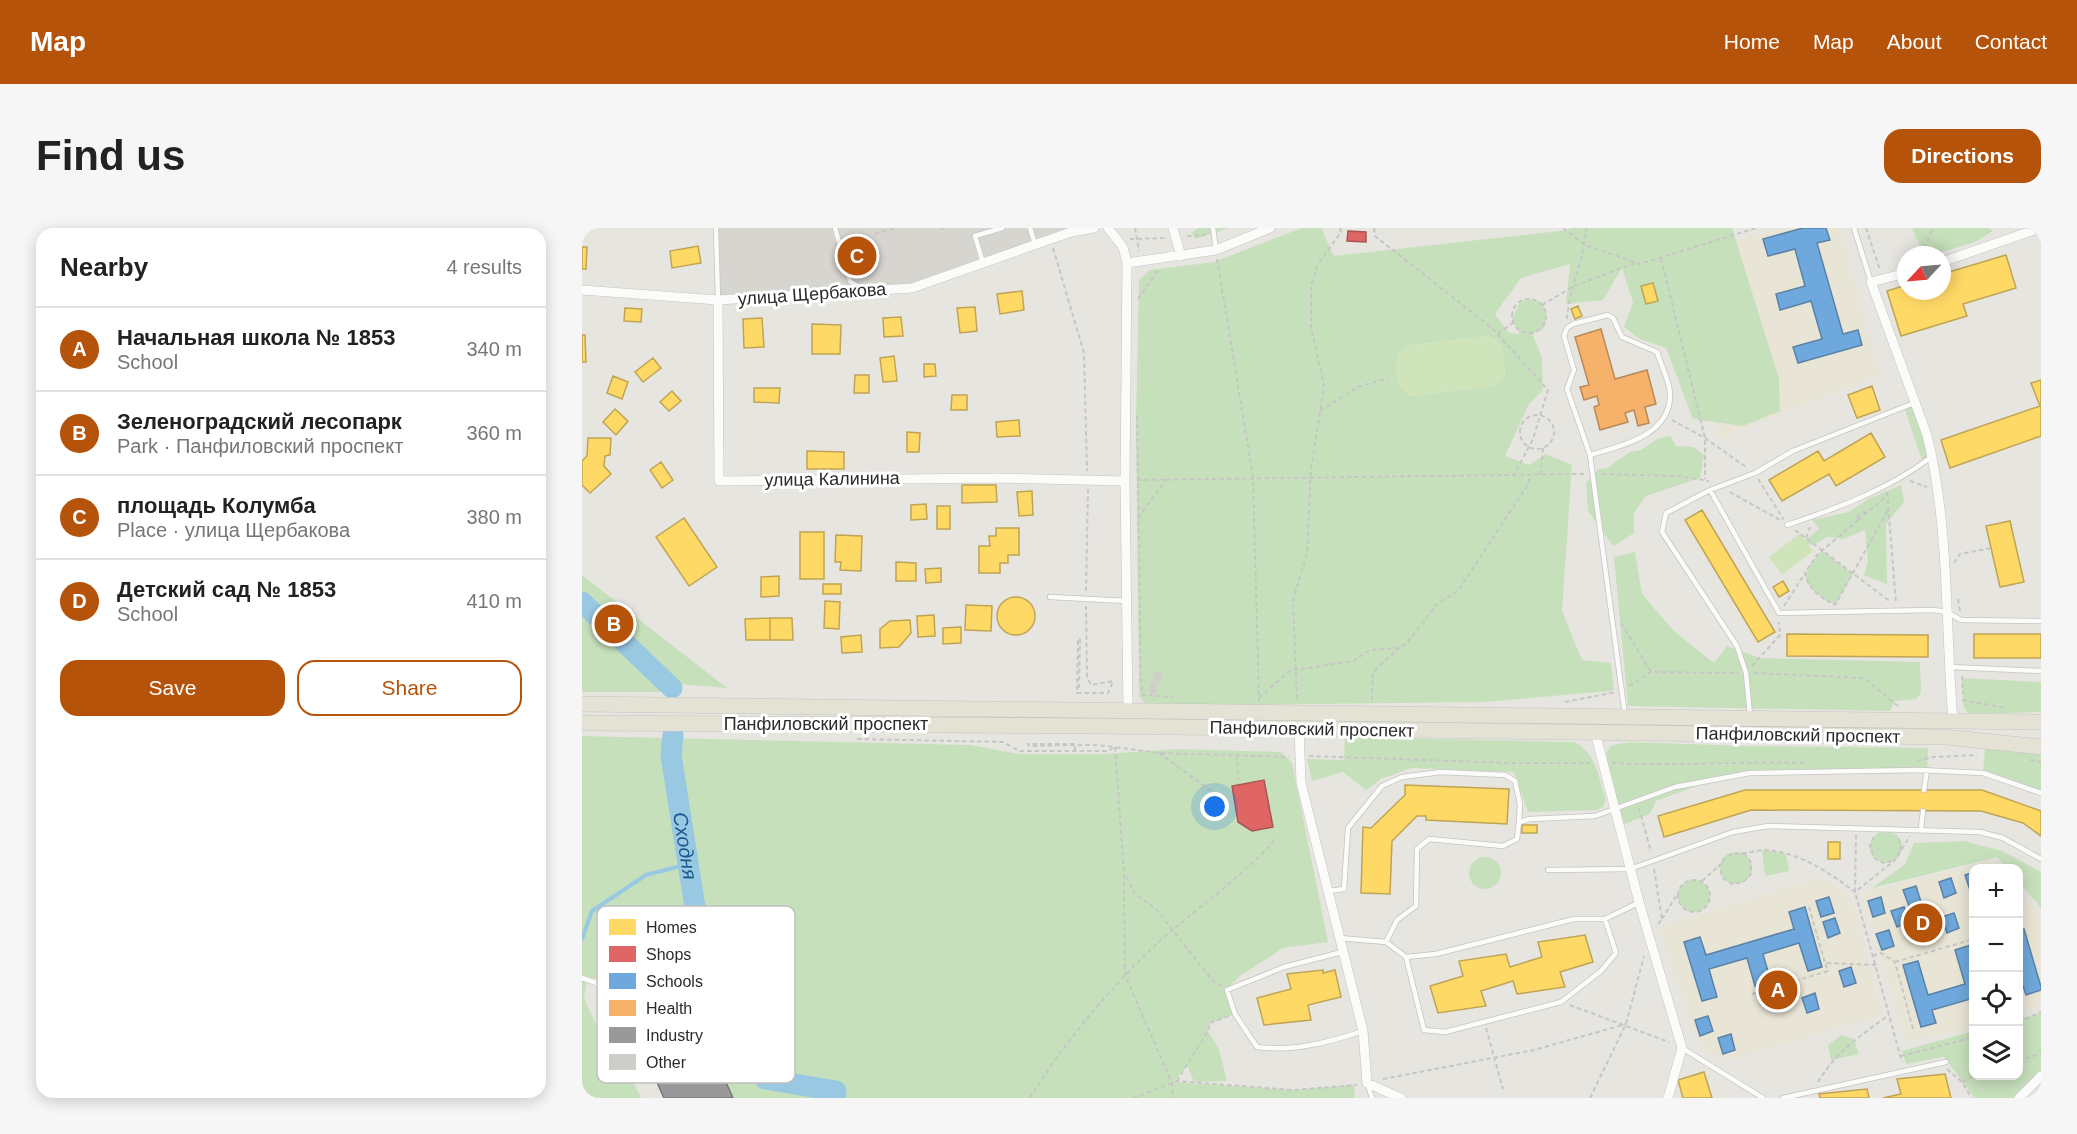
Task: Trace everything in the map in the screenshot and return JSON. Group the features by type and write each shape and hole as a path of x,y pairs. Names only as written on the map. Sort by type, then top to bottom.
{"main road":[{"name":"Панфиловский проспект","path":"582,704 2041,722"},
{"name":"Панфиловский проспект","path":"582,723 1299,728 1945,736 2041,747"}],"street":[{"name":"улица Щербакова","path":"582,290 718,300 912,288 1071,232 1094,228"},
{"path":"1108,228 1123,247 1127,263 1125,481 1128,711"},
{"path":"1173,228 1181,256"},
{"path":"1127,263 1216,250 1270,228"},
{"path":"1951,259 2024,231 2040,228"},
{"path":"1897,275 1871,282 1927,435 1932,456 1941,520 1953,722"},
{"name":"улица Калинина","path":"718,300 719,481 997,478 1125,481"},
{"path":"1299,728 1301,783 1363,1031 1367,1083 1401,1098"},
{"path":"1595,732 1639,902 1683,1048 1668,1098"},
{"path":"2019,1098 2041,1076"}],"lane":[{"path":"716,228 718,300"},
{"path":"835,228 850,281 864,291"},
{"path":"983,263 975,236 1002,228"},
{"path":"1030,228 1036,246"},
{"path":"1213,228 1216,250"},
{"path":"1854,228 1871,282"},
{"path":"1590,455 1643,438 1663,416 1670,393 1657,352 1628,341 1608,315 1573,324 1567,328 1564,343 1574,370 1567,390 1590,455 1626,717"},
{"path":"1751,720 1746,673 1737,646 1662,532 1666,513 1710,490 1755,473 1793,451 1914,403"},
{"path":"1787,525 1844,506 1905,477 1932,456"},
{"path":"1710,490 1779,613 1933,610 1947,612 1961,620 2041,621"},
{"path":"1050,597 1127,601"},
{"path":"1949,667 2041,671"},
{"path":"1520,822 1530,819 1595,816 1675,787 1750,773 1927,770 1983,773 2041,793"},
{"path":"1924,790 1927,770"},
{"path":"1328,891 1344,889 1348,828 1382,786 1402,777 1441,772 1505,775 1515,781 1520,804 1517,839 1503,846 1429,839 1417,849 1416,906 1397,920 1386,942"},
{"path":"1921,829 1923,811"},
{"path":"1548,870 1630,869 1733,832 1768,826 1980,832 2003,837 2041,859"},
{"path":"1406,957 1436,954 1574,919 1605,918 1639,902"},
{"path":"1339,938 1386,942 1406,957 1424,1030 1444,1032 1561,1002 1600,971 1616,953 1605,918"},
{"path":"1342,952 1284,967 1227,990 1235,1014 1257,1047 1272,1050 1327,1043 1363,1031"},
{"path":"582,978 597,983"},
{"path":"1683,1048 1763,1098"},
{"path":"1783,1098 1943,1062"},
{"path":"1367,1083 1372,1098"}],"path":[{"path":"875,234 897,228"},
{"path":"1135,228 1140,261"},
{"path":"1297,704 1293,600 1306,554 1311,476 1324,386 1311,327 1311,286 1317,266 1341,232 1340,228"},
{"path":"1374,228 1375,237 1498,334 1548,390 1533,439 1514,475"},
{"path":"1563,228 1585,245 1640,264 1756,228"},
{"path":"1567,328 1568,306 1585,245 1586,228"},
{"path":"1866,228 1882,279"},
{"path":"1925,246 1933,228"},
{"path":"1216,250 1253,477 1259,703"},
{"path":"1137,291 1136,302 1167,258"},
{"path":"1661,258 1705,438 1705,480"},
{"path":"1542,305 1574,286 1636,262"},
{"path":"1532,300 1542,305 1546,315 1540,330 1524,332 1514,322 1514,309 1522,302 1532,300"},
{"path":"1498,334 1514,322"},
{"path":"1320,411 1358,387 1388,378"},
{"path":"1137,409 1141,680"},
{"path":"1663,416 1705,438"},
{"path":"1541,475 1543,448 1551,441 1552,425 1545,417 1529,417 1522,425 1523,441 1532,448 1543,448"},
{"path":"1125,481 1311,476 1592,474 1654,474 1705,480 1720,486 1787,525 1806,538 1822,551 1896,606 1887,496 1866,514 1864,512 1856,518 1858,520 1822,551 1808,564 1805,573 1779,613 1780,635 1746,673"},
{"path":"1372,704 1373,672 1407,643 1436,605 1458,591 1529,483 1529,475"},
{"path":"1138,518 1167,479"},
{"path":"1905,479 1931,489"},
{"path":"1805,573 1808,585 1819,596 1835,605 1888,510"},
{"path":"1806,538 1814,516"},
{"path":"1953,565 1960,554 1991,548"},
{"path":"1611,607 1651,672 1864,678 1900,709"},
{"path":"1079,688 1080,639 1078,639 1077,693 1108,693"},
{"path":"1259,698 1289,672 1353,661 1370,650 1399,648"},
{"path":"1962,668 1963,700"},
{"path":"1951,699 2016,709"},
{"path":"853,738 1004,742 1019,752 1107,752 1115,747"},
{"path":"1075,751 1075,744 1028,744 1029,746 1064,746 1076,746 1107,746 1159,753 1301,758 1311,755 1510,763 1603,762 1665,765 1754,761 1810,763"},
{"path":"1115,747 1125,875 1125,975 1172,1083 1173,1098"},
{"path":"1159,753 1229,804"},
{"path":"1911,763 1933,757 1986,754"},
{"path":"1237,756 1238,780"},
{"path":"2030,760 2041,762"},
{"path":"1857,828 1855,891 1904,1071"},
{"path":"1855,891 1902,853 1914,829"},
{"path":"1894,833 1901,842 1902,853"},
{"path":"1875,836 1870,845 1874,858 1883,863 1894,861"},
{"path":"1030,1098 1046,1071 1125,975 1173,929 1260,858 1277,837"},
{"path":"1662,919 1684,884 1694,880 1703,881 1719,866 1725,856 1735,852 1762,850 1786,854 1823,868 1855,891"},
{"path":"1719,866 1723,879 1732,884 1743,882 1751,874 1751,862 1744,853"},
{"path":"1125,875 1135,894 1155,908 1213,981 1227,990"},
{"path":"1678,894 1682,907 1691,912 1702,910 1710,902 1709,890 1703,881"},
{"path":"1752,994 1828,971 1809,907"},
{"path":"1590,1098 1626,1024 1649,936"},
{"path":"1895,962 1969,940"},
{"path":"1873,956 1881,954 1895,962 1914,1029"},
{"path":"1825,963 1876,965"},
{"path":"1561,1002 1626,1024 1683,1048"},
{"path":"2023,1020 2041,1012"},
{"path":"1177,1081 1208,1031 1210,1023 1235,1014"},
{"path":"1813,1091 1831,1060 1854,1039 1889,1015"},
{"path":"1485,1023 1503,1089"},
{"path":"1132,1098 1177,1081 1293,1090 1367,1083 1534,1050 1626,1024"},
{"path":"1901,1056 1969,1038"},
{"path":"2023,1059 2041,1054"},
{"path":"1943,1062 1962,1082 1972,1098"},
{"path":"1962,1082 1969,1078"}],"shaded area":[{"path":"717,228 1085,228 908,284 718,297"},
{"path":"1781,228 1840,228 1879,375 1718,439 1677,258"},
{"path":"1994,859 1998,864 1975,864"},
{"path":"1969,865 1969,1029 1907,1042 1863,893"},
{"path":"1823,877 1850,895 1882,1015 1728,1061 1700,1047 1659,927"},
{"path":"2023,895 2041,915 2041,1006 2023,1013"}],"green space":[{"path":"1198,228 1228,228 1196,239 1191,233"},
{"path":"1302,228 1321,228 1334,256 1570,228 1732,228 1779,379 1780,411 1743,426 1693,419 1666,348 1640,339 1624,327 1633,302 1622,268 1603,300 1566,304 1570,264 1521,278 1495,314 1509,333 1520,334 1512,319 1520,302 1531,299 1543,303 1547,316 1544,328 1532,334 1542,357 1543,390 1529,404 1505,456 1529,465 1546,454 1572,465 1562,611 1582,660 1611,663 1614,689 1485,702 1152,706 1145,704 1139,696 1136,421 1139,280 1150,270 1214,262","holes":["1487,336 1493,338 1502,350 1505,374 1493,386 1410,396 1406,346"]},
{"path":"1912,228 1989,228 1993,231 1975,242 1951,249 1951,246 1920,246"},
{"path":"1487,336 1498,343 1504,355 1505,369 1502,382 1493,386 1410,396 1400,386 1396,364 1400,351 1405,346"},
{"path":"1914,403 1933,456 1923,463 1904,407"},
{"path":"1670,436 1676,446 1693,447 1704,455 1700,478 1646,496 1634,513 1634,533 1613,546 1588,511 1586,483 1598,469 1607,468 1630,452 1641,450 1657,439"},
{"path":"1901,485 1904,502 1886,524 1887,584 1864,575 1868,561 1865,530 1844,539 1827,537 1813,545 1802,543 1819,529 1812,520 1849,512 1868,499"},
{"path":"1800,534 1813,551 1782,575 1769,557"},
{"path":"1822,551 1853,574 1835,605 1817,593 1807,581 1808,568"},
{"path":"1635,552 1642,594 1674,631 1714,663 1727,646 1760,658 1920,662 1921,693 1916,699 1895,701 1890,711 1628,706 1614,557"},
{"path":"582,575 727,688 655,682 666,685 667,692 582,692"},
{"path":"1962,678 2041,682 2041,712 1968,714 1963,705"},
{"path":"582,736 970,745 1019,754 1106,754 1178,749 1281,752 1292,763 1328,942 1283,948 1240,976 1227,989 1235,1014 1210,1023 1208,1031 1219,1049 1227,1081 1194,1082 1187,1065 1174,1082 1293,1090 1354,1085 1355,1098 731,1098 723,1083 795,1083 795,906 597,906 597,977 587,982 584,998 597,1026 597,1083 634,1083 641,1098 582,1098"},
{"path":"1345,737 1574,742 1581,746 1592,759 1606,800 1603,807 1597,810 1528,812 1514,772 1411,768 1381,779 1366,790 1343,772 1312,781 1307,759 1344,760"},
{"path":"1629,742 1928,748 1927,773 1725,775 1656,801 1650,814 1622,825 1606,754 1610,746"},
{"path":"1985,749 2041,754 2041,794 1983,773"},
{"path":"1886,831 1897,836 1902,847 1897,858 1886,863 1875,858 1870,847 1875,836"},
{"path":"1964,841 2003,851 2041,873 2041,908 2023,887 2023,864 2003,864 1997,857 1872,888 1905,864 1914,843"},
{"path":"1762,850 1786,854 1789,871 1765,876"},
{"path":"1736,852 1747,857 1752,868 1747,879 1736,884 1725,879 1720,868 1725,857"},
{"path":"1485,857 1496,862 1501,873 1496,884 1485,889 1474,884 1469,873 1474,862"},
{"path":"1694,880 1705,885 1710,896 1705,907 1694,912 1683,907 1678,896 1683,885"},
{"path":"2041,1013 2041,1071 2014,1098 1975,1098 1944,1057 1906,1064 1902,1051 1969,1032 1969,1080 2023,1080 2023,1018"},
{"path":"1841,1035 1854,1039 1859,1054 1831,1060 1828,1045"}],"building: Homes":[{"path":"698,246 701,263 672,268 670,251"},
{"path":"582,247 587,247 586,269 582,269"},
{"path":"2006,255 2016,288 1963,304 1967,316 1901,336 1887,291 1897,288 1897,300 1951,300 1951,271"},
{"path":"1653,283 1658,301 1646,304 1641,286"},
{"path":"1022,291 1024,310 1000,314 997,294"},
{"path":"1578,306 1582,316 1575,319 1571,309"},
{"path":"975,307 977,331 960,333 957,308"},
{"path":"625,308 642,309 641,322 624,321"},
{"path":"901,317 903,336 884,337 883,318"},
{"path":"762,318 764,347 744,348 743,319"},
{"path":"812,324 841,325 840,354 812,354"},
{"path":"582,335 585,335 586,362 582,362"},
{"path":"894,356 897,381 883,382 880,358"},
{"path":"653,358 661,368 643,382 635,372"},
{"path":"924,364 935,364 936,376 924,377"},
{"path":"855,375 869,375 869,393 854,393"},
{"path":"613,376 628,382 622,399 607,393"},
{"path":"2041,380 2041,436 1950,468 1941,440 2040,406 2031,383"},
{"path":"1872,386 1880,410 1857,418 1848,395"},
{"path":"754,388 780,388 779,403 754,402"},
{"path":"672,391 681,401 669,411 660,402"},
{"path":"952,395 967,395 967,410 951,410"},
{"path":"615,409 628,421 616,435 603,422"},
{"path":"1019,420 1020,436 997,437 996,422"},
{"path":"907,432 920,433 919,452 907,452"},
{"path":"1871,433 1885,457 1836,486 1829,474 1782,501 1769,480 1818,451 1824,461"},
{"path":"588,438 611,438 610,455 605,456 604,466 611,474 590,493 582,485 582,461 587,456"},
{"path":"807,451 844,452 844,469 807,469"},
{"path":"661,462 673,480 662,488 650,470"},
{"path":"962,485 996,485 997,502 962,503"},
{"path":"1032,491 1033,515 1019,516 1017,492"},
{"path":"926,504 927,519 911,520 911,505"},
{"path":"937,506 950,506 950,529 937,529"},
{"path":"1702,510 1775,632 1758,642 1685,520"},
{"path":"684,518 717,567 689,586 656,537"},
{"path":"2010,521 2024,582 2000,587 1986,526"},
{"path":"996,528 1019,528 1019,555 1008,555 1008,563 1000,563 1000,573 979,573 979,546 990,546 989,536 996,536"},
{"path":"800,532 824,532 824,579 800,579"},
{"path":"836,535 862,536 861,571 840,570 841,562 835,562"},
{"path":"896,562 916,563 916,581 896,581"},
{"path":"941,568 941,582 926,583 925,569"},
{"path":"779,576 779,596 761,597 761,577"},
{"path":"1783,581 1789,591 1779,597 1773,587"},
{"path":"823,584 841,584 841,594 823,594"},
{"path":"1016,597 1030,602 1035,616 1030,630 1016,635 1002,630 997,616 1002,602"},
{"path":"825,601 840,602 839,629 824,628"},
{"path":"966,605 992,606 991,631 965,630"},
{"path":"934,615 935,636 918,637 917,616"},
{"path":"770,618 770,640 746,640 745,619"},
{"path":"770,618 792,618 793,640 770,640"},
{"path":"910,620 911,633 899,647 880,648 880,629 890,621"},
{"path":"961,627 961,643 943,644 943,628"},
{"path":"1787,634 1928,635 1928,657 1787,656"},
{"path":"1974,634 2041,634 2041,658 1974,658"},
{"path":"861,635 862,652 842,653 841,637"},
{"path":"1405,785 1509,789 1507,824 1426,820 1426,816 1417,816 1392,841 1390,894 1361,893 1363,827 1371,828 1405,795"},
{"path":"1745,790 1982,790 2041,811 2041,836 2023,823 1981,811 1751,810 1664,837 1658,816"},
{"path":"1522,825 1537,825 1537,833 1522,833"},
{"path":"1828,842 1840,842 1840,859 1828,859"},
{"path":"1585,935 1593,962 1560,972 1565,987 1517,994 1513,981 1481,991 1486,1006 1438,1013 1430,986 1463,976 1459,961 1506,954 1510,967 1542,957 1538,942"},
{"path":"1323,970 1323,973 1335,970 1341,997 1308,1005 1311,1020 1264,1025 1257,998 1291,989 1287,974"},
{"path":"1704,1072 1712,1098 1683,1098 1678,1080"},
{"path":"1945,1074 1951,1098 1883,1098 1901,1094 1897,1079"},
{"path":"1867,1089 1869,1098 1820,1098 1819,1094"}],"building: Shops":[{"path":"1348,231 1366,232 1366,242 1347,241"},
{"path":"1264,780 1273,827 1252,831 1238,822 1232,786"}],"building: Schools":[{"path":"1803,228 1826,228 1830,240 1817,243 1843,334 1858,330 1862,345 1798,363 1793,347 1822,339 1811,301 1780,310 1776,294 1805,286 1795,249 1768,256 1763,239"},
{"path":"1969,874 1969,887 1965,875"},
{"path":"1951,878 1956,893 1944,898 1939,882"},
{"path":"1916,886 1921,902 1909,906 1903,890"},
{"path":"1829,897 1834,913 1821,917 1816,901"},
{"path":"1881,897 1885,913 1873,917 1868,901"},
{"path":"1805,907 1822,967 1808,971 1799,943 1763,954 1771,982 1755,986 1747,958 1709,969 1717,997 1702,1001 1684,942 1700,937 1706,955 1794,929 1789,912"},
{"path":"1904,907 1909,922 1897,927 1891,911"},
{"path":"1954,913 1959,928 1947,933 1942,917"},
{"path":"1835,918 1840,933 1828,938 1823,922"},
{"path":"1931,920 1936,935 1924,940 1919,924"},
{"path":"2023,929 2041,987 2041,990 2026,995 2023,986"},
{"path":"1889,930 1894,946 1882,950 1876,934"},
{"path":"1969,946 1969,999 1932,1010 1936,1023 1921,1027 1903,965 1918,961 1928,995 1965,984 1955,950"},
{"path":"1851,967 1856,983 1844,987 1839,971"},
{"path":"1815,993 1819,1009 1807,1013 1802,998"},
{"path":"1708,1016 1713,1031 1700,1036 1695,1020"},
{"path":"1731,1034 1735,1050 1723,1054 1718,1038"}],"building: Health":[{"path":"1601,329 1615,379 1647,370 1656,404 1645,407 1649,423 1638,426 1634,410 1625,413 1628,422 1600,430 1594,407 1599,405 1597,396 1584,400 1580,387 1589,385 1575,337"}],"building: Industry":[{"path":"657,1083 726,1083 733,1098 664,1098"}],"building: Other":[{"path":"1154,672 1162,673 1161,681 1153,681"},
{"path":"1150,683 1157,683 1156,694 1150,694"}],"waterway":[{"name":"Сходня","path":"582,602 672,688"},
{"name":"Сходня","path":"673,735 671,755 695,906"},
{"path":"600,906 646,875 688,864"},
{"path":"582,939 592,911 597,908"},
{"name":"Сходня","path":"789,1083 836,1091 835,1098"}],"place":[{"name":"площадь Колумба","path":"857,256"},
{"name":"Зеленоградский лесопарк","path":"614,624"},
{"name":"Детский сад № 1853","path":"1923,923"},
{"name":"Начальная школа № 1853","path":"1778,990"}]}
